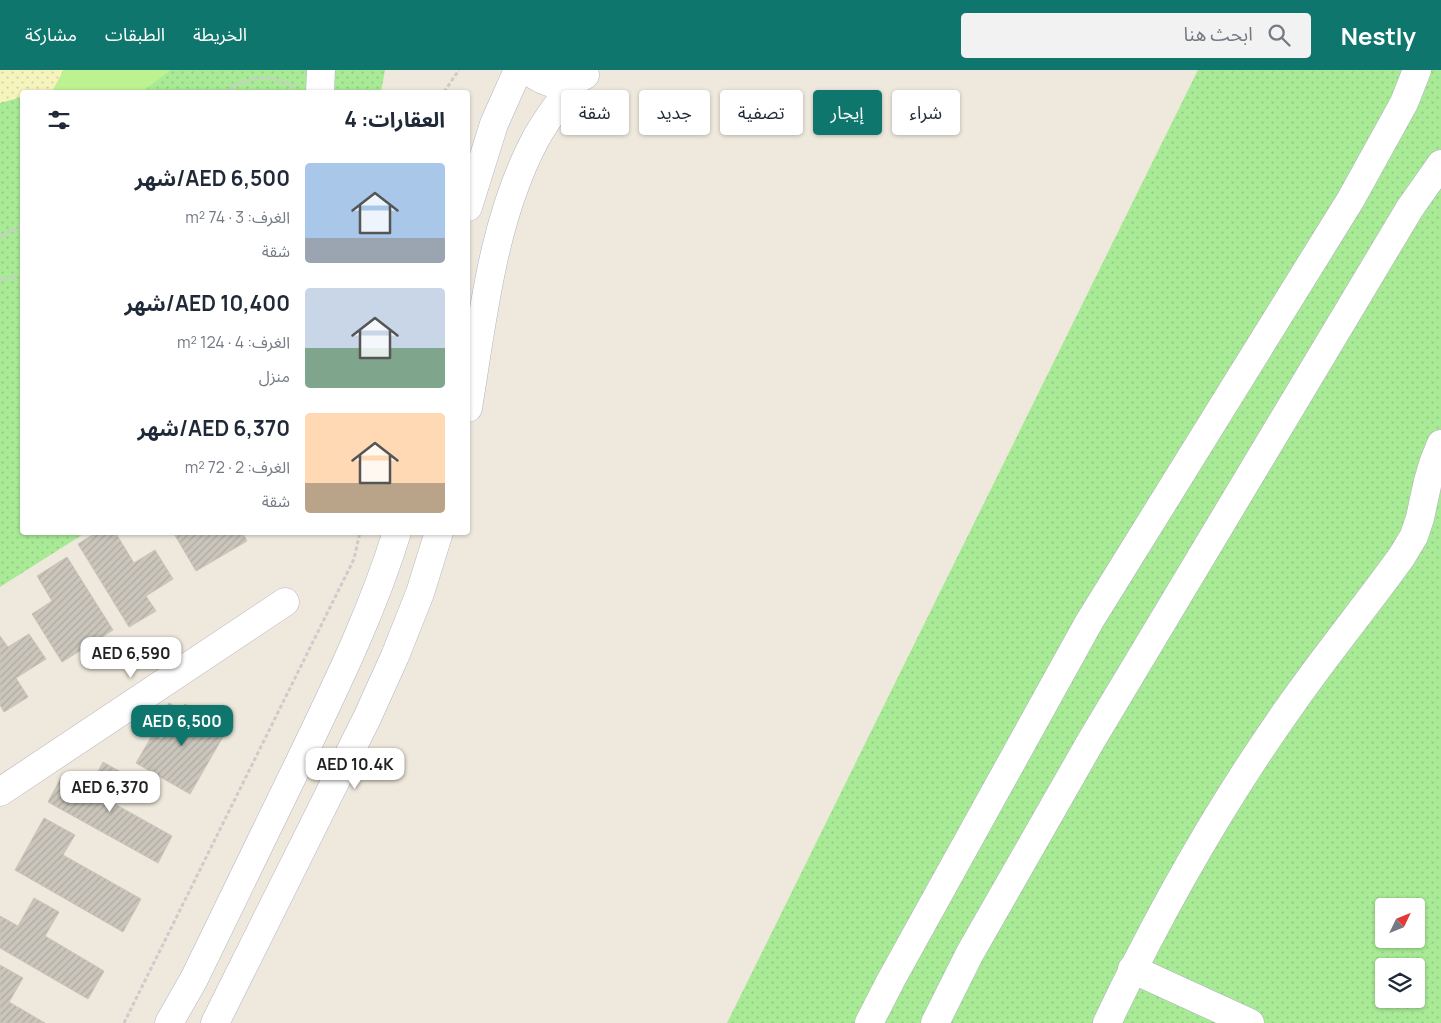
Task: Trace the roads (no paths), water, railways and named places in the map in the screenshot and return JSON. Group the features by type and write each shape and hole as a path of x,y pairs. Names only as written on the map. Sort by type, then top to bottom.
{"street":[{"path":"310,90 321,70"},
{"path":"470,202 494,124 518,70"},
{"path":"528,70 535,77 550,83 566,84 582,75"},
{"path":"869,1023 1089,622 1351,199 1404,103 1417,70"},
{"path":"470,396 492,269 513,193 536,138 582,75"},
{"path":"935,1023 970,953 1091,741 1410,208 1441,164"},
{"path":"1107,1023 1132,969 1205,837 1292,702 1402,556 1414,536 1428,481 1441,444"},
{"path":"169,1023 194,979 334,690 383,576 396,535"},
{"path":"216,1023 363,727 420,593 439,535"},
{"path":"0,792 285,602"},
{"path":"1132,969 1250,1023"}]}
